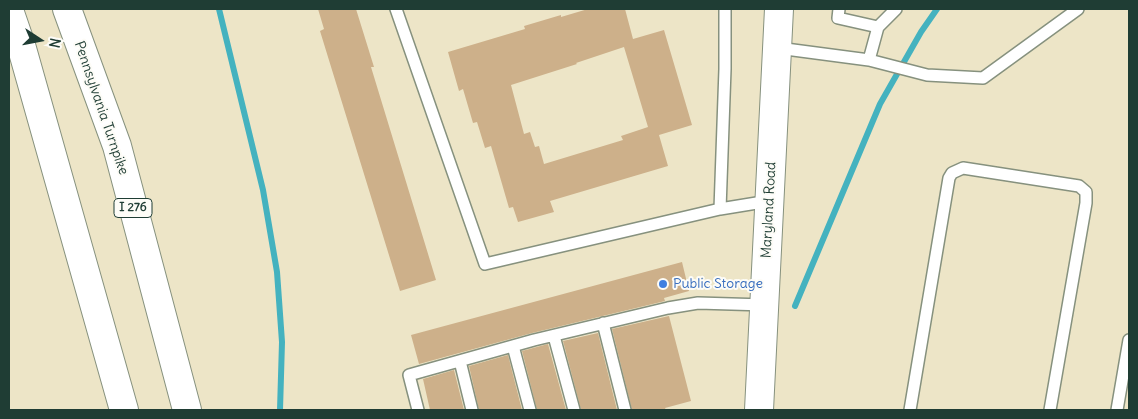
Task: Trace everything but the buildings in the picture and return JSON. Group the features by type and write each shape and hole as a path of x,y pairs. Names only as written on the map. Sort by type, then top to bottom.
{"main road":[{"name":"Pennsylvania Turnpike","path":"68,9 116,146 187,410"},
{"name":"Maryland Road","path":"759,410 779,9"},
{"path":"9,10 24,54 124,410"}],"lane":[{"path":"396,9 486,264 720,209 769,201"},
{"path":"720,209 725,9"},
{"path":"838,9 838,18 878,27"},
{"path":"874,61 878,27 896,9"},
{"path":"778,48 874,61 927,74 983,78 1078,9"},
{"path":"910,410 949,178 952,173 963,168 1079,186 1086,192 1086,203 1050,410"},
{"path":"418,410 409,375 513,346 668,308 698,303 765,305"},
{"path":"603,323 625,410"},
{"path":"554,336 574,410"},
{"path":"1117,410 1129,340"},
{"path":"513,346 530,410"},
{"path":"460,361 472,410"}],"waterway":[{"path":"219,9 263,190 277,272 282,342 280,410"},
{"path":"795,306 880,104 921,32 937,9"}],"place":[{"name":"Public Storage","path":"663,284"}]}
